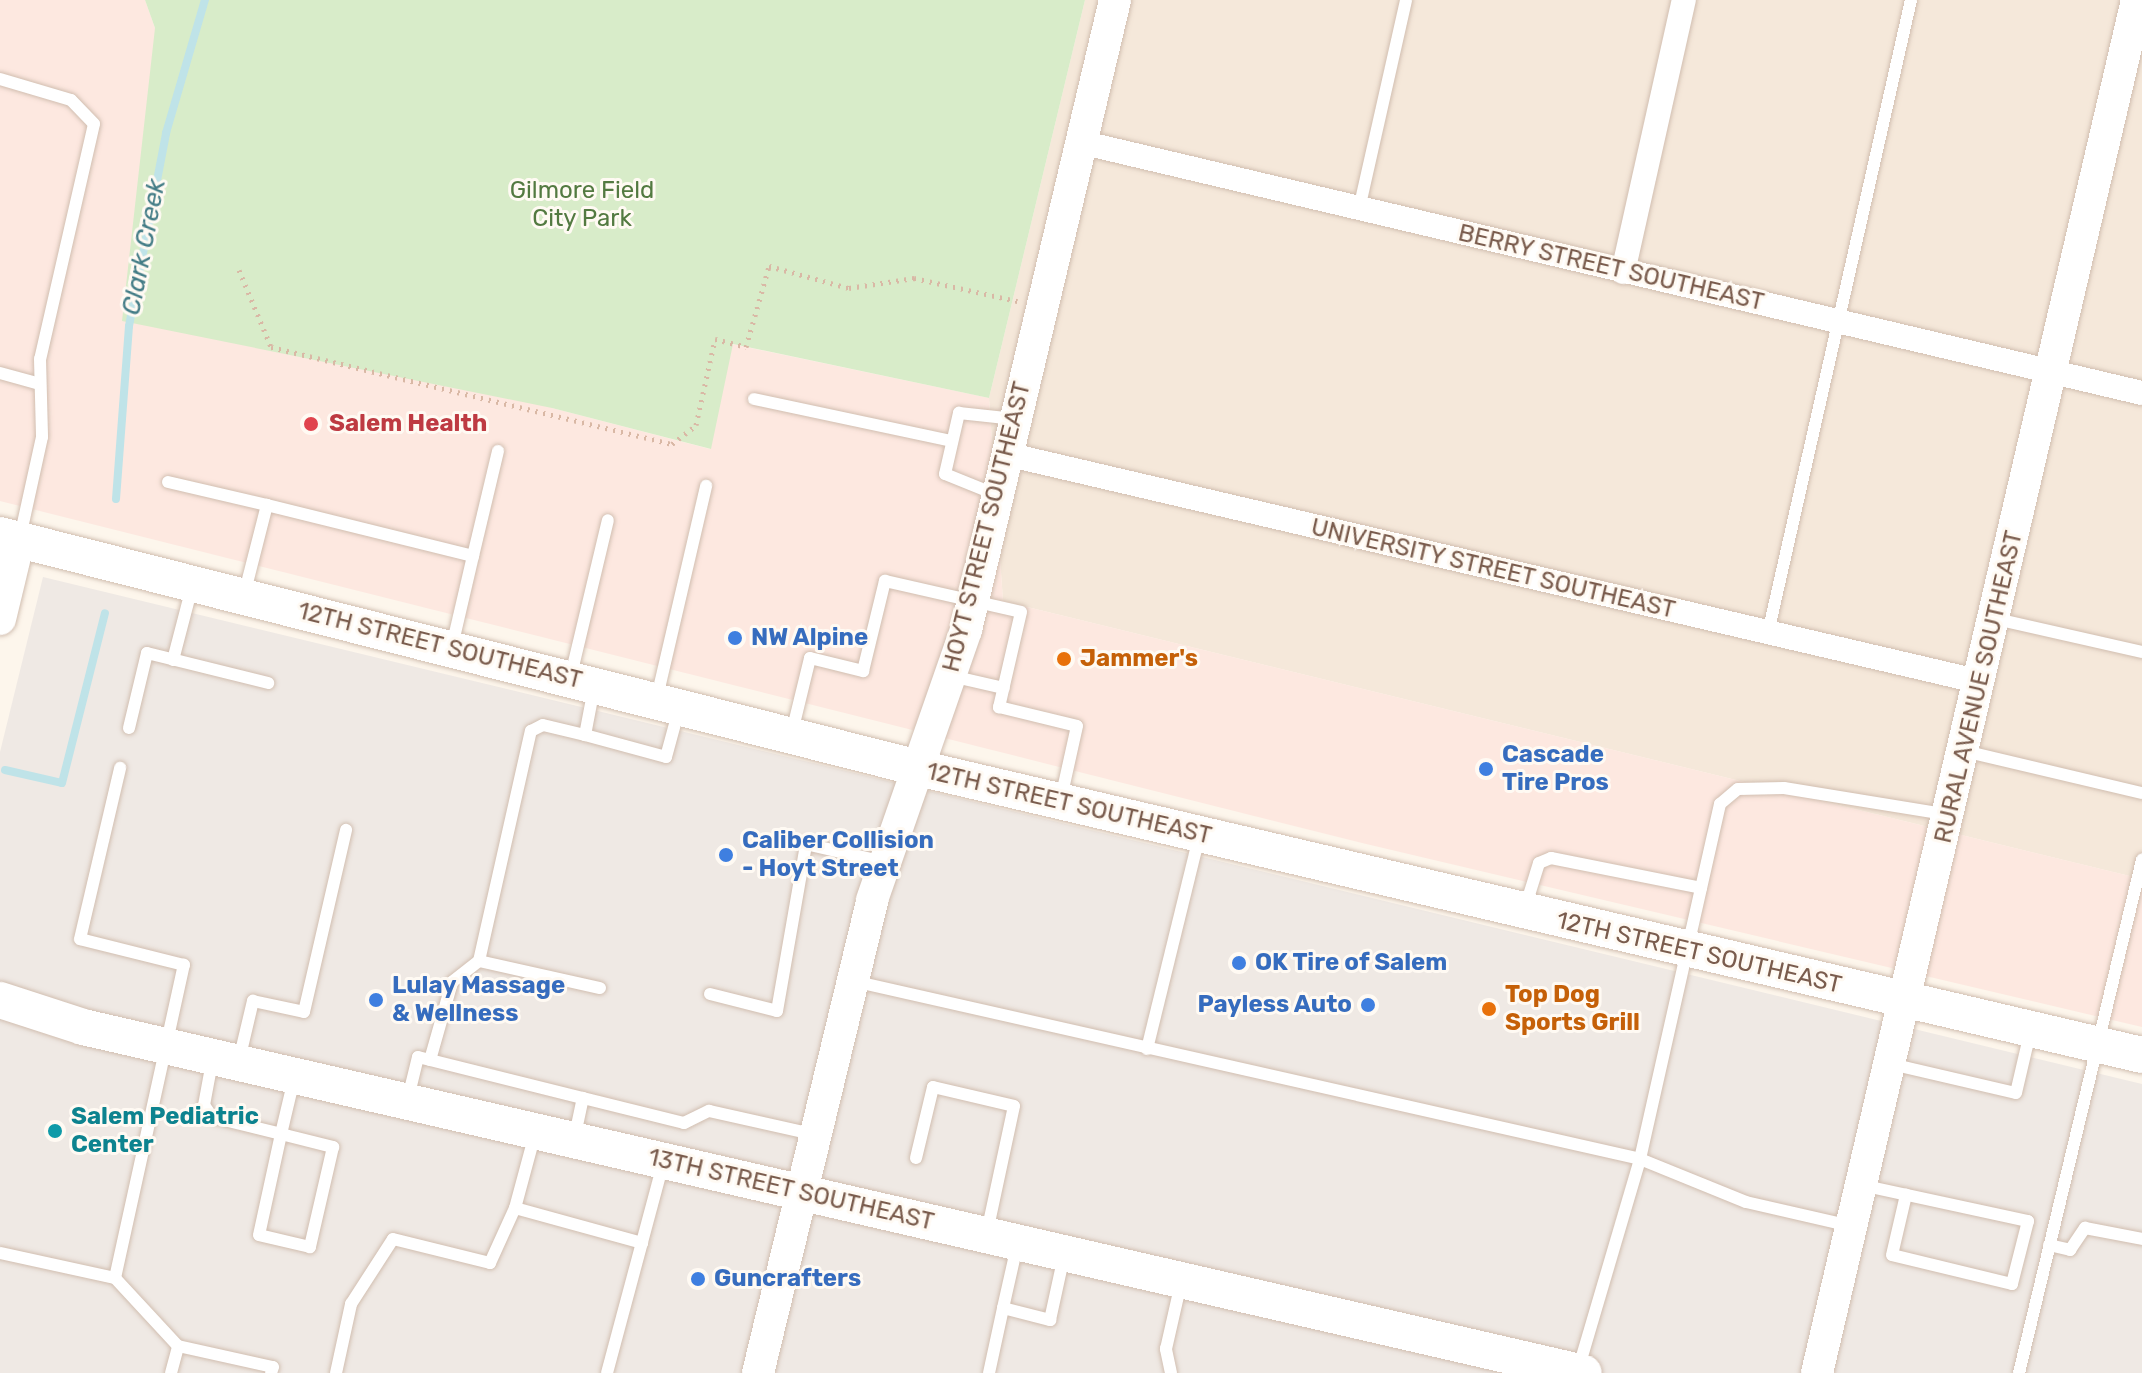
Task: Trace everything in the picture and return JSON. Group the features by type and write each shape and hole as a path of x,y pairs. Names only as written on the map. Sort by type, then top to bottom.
{"main road":[{"name":"12TH STREET SOUTHEAST","path":"10,538 914,767 2142,1055"},
{"name":"13TH STREET SOUTHEAST","path":"0,1000 166,1046 1182,1280 1485,1356 1580,1373"}],"street":[{"name":"HOYT STREET SOUTHEAST","path":"758,1373 850,981 914,767 951,676 973,601 1115,0"},
{"path":"1623,272 1684,0"},
{"name":"RURAL AVENUE SOUTHEAST","path":"1817,1373 2135,39 2137,0"},
{"name":"BERRY STREET SOUTHEAST","path":"1080,142 2142,393"},
{"name":"UNIVERSITY STREET SOUTHEAST","path":"1006,454 1981,682"},
{"path":"0,619 10,538"}],"lane":[{"path":"1359,209 1406,0"},
{"path":"1768,633 1911,0"},
{"path":"0,79 71,100 94,124 40,384 42,437 10,538"},
{"path":"0,373 40,384"},
{"path":"754,399 952,441"},
{"path":"997,495 945,474 952,441 959,413 1015,419"},
{"path":"452,649 498,451"},
{"path":"168,482 473,556"},
{"path":"430,1060 452,982 479,961 531,731 543,725 666,757 668,704 706,486"},
{"path":"244,597 267,505"},
{"path":"585,735 582,682 608,520"},
{"path":"791,735 810,658 863,671 885,581 1021,612 999,707 1077,726 1060,802"},
{"path":"173,660 193,584"},
{"path":"1996,619 2142,652"},
{"path":"129,728 147,653 268,683"},
{"path":"951,676 1004,688"},
{"path":"1964,751 2142,793"},
{"path":"115,1278 184,965 80,939 120,768"},
{"path":"1580,1373 1640,1159 1720,804 1738,789 1847,794 1949,815"},
{"path":"294,1076 281,1134 259,1235 310,1247 333,1147 281,1134 212,1117 204,1105 253,1001 304,1012 346,830"},
{"path":"1147,1049 1200,835"},
{"path":"710,994 777,1011 806,844 884,862"},
{"path":"1524,911 1539,863 1551,858 1701,888"},
{"path":"2019,1373 2142,860"},
{"path":"479,961 600,988"},
{"path":"850,981 1640,1159 1746,1202 1851,1226"},
{"path":"1890,1063 2016,1093 2031,1030"},
{"path":"407,1102 418,1057 684,1123 709,1111 812,1134"},
{"path":"916,1158 933,1087 1014,1106 1002,1239 1003,1308 989,1373"},
{"path":"574,1140 583,1098"},
{"path":"336,1373 351,1304 393,1239 490,1263 515,1208 536,1131"},
{"path":"607,1373 664,1161"},
{"path":"1861,1185 2028,1221 2012,1284 1892,1255 1906,1195"},
{"path":"515,1208 642,1243"},
{"path":"2049,1245 2070,1250 2085,1228 2142,1239"},
{"path":"0,1253 115,1278 178,1346 273,1367 271,1373"},
{"path":"1003,1308 1050,1320 1065,1253"},
{"path":"1171,1373 1166,1349 1182,1280"},
{"path":"171,1373 178,1346"}],"path":[{"path":"239,270 271,347 672,444 696,425 715,339 746,347 769,266 849,288 914,278 1042,306"}],"shaded area":[{"path":"0,0 145,0 155,28 552,408 710,449 732,344 989,398 1003,601 2142,879 2142,1027 1362,843 0,501"},
{"path":"1085,0 2142,0 2142,879 1003,601 989,398"},
{"path":"43,577 2142,1084 2142,1373 0,1373 0,752"}],"green space":[{"name":"Gilmore Field City Park","path":"145,0 1085,0 989,398 733,344 711,449 552,408 122,321 155,28"}],"waterway":[{"name":"Clark Creek","path":"116,499 129,326 166,133 205,0"},
{"name":"Clark Creek","path":"5,770 62,783 105,613"}],"place":[{"name":"Salem Health","path":"311,424"},
{"name":"NW Alpine","path":"735,638"},
{"name":"Jammer's","path":"1064,659"},
{"name":"Cascade Tire Pros","path":"1486,769"},
{"name":"Caliber Collision - Hoyt Street","path":"726,855"},
{"name":"OK Tire of Salem","path":"1239,963"},
{"name":"Lulay Massage & Wellness","path":"376,1000"},
{"name":"Payless Auto","path":"1368,1005"},
{"name":"Top Dog Sports Grill","path":"1489,1009"},
{"name":"Salem Pediatric Center","path":"55,1131"},
{"name":"Guncrafters","path":"698,1279"}]}
